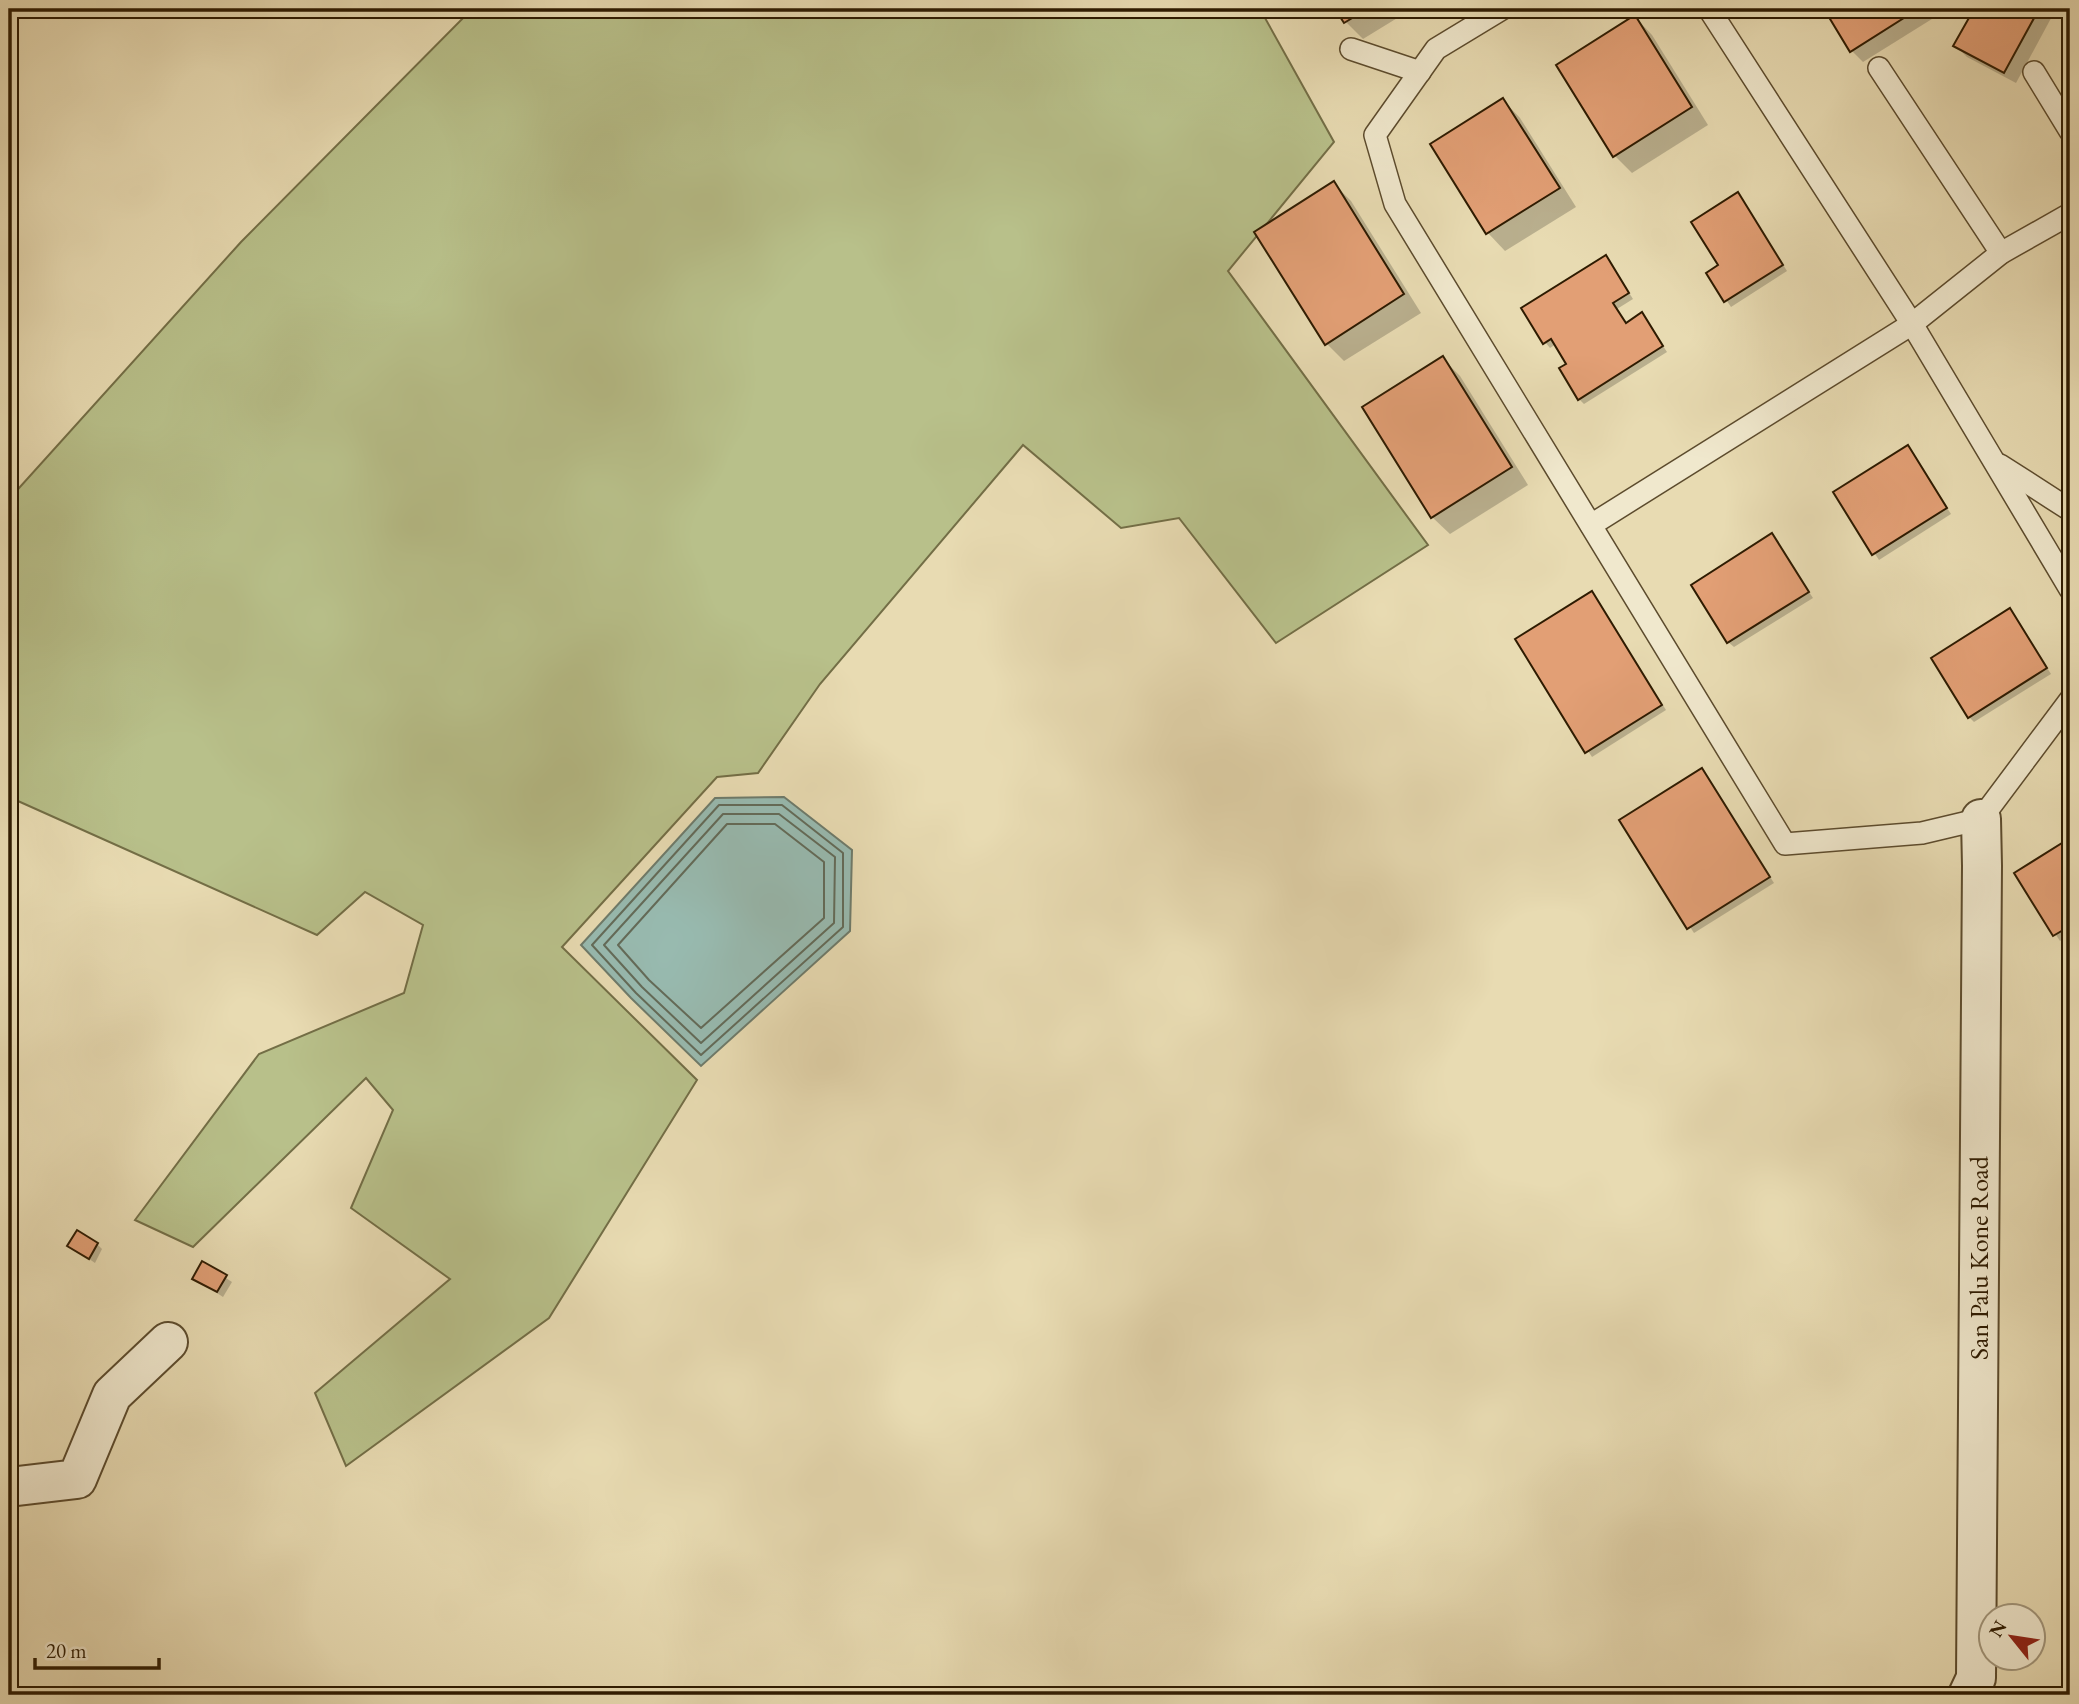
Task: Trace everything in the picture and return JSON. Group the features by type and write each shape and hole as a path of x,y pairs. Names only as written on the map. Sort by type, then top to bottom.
{"street":[{"name":"San Palu Kone Road","path":"1968,1695 1976,1678 1982,880 1980,819"},
{"path":"9,1487 77,1479 112,1395 168,1342"}],"lane":[{"path":"1502,9 1436,48 1376,135 1395,204 1785,844 1922,833 1980,819 2070,700"},
{"path":"1709,9 1912,324 2070,589"},
{"path":"1351,49 1420,72"},
{"path":"1879,68 2001,253"},
{"path":"2034,72 2070,131"},
{"path":"1591,525 1912,324 2001,253 2070,214"},
{"path":"1995,462 2070,510"}],"green space":[{"path":"472,9 1260,9 1334,142 1228,271 1428,545 1276,643 1179,518 1121,528 1023,445 820,684 758,773 717,777 562,947 697,1080 549,1318 346,1466 315,1393 450,1279 351,1208 393,1110 366,1078 193,1247 135,1220 259,1054 404,993 423,925 365,892 317,935 9,797 9,502 241,242"}],"water":[{"path":"784,797 852,850 850,931 701,1066 581,945 715,798"}],"building":[{"path":"1335,9 1367,9 1344,23"},
{"path":"1824,9 1918,9 1850,52"},
{"path":"1974,9 2039,9 2004,73 1953,46"},
{"path":"2057,9 2070,9 2070,30"},
{"path":"1635,15 1692,107 1613,157 1556,65"},
{"path":"1503,98 1560,188 1486,234 1430,144"},
{"path":"1334,181 1404,294 1325,345 1254,232"},
{"path":"1738,192 1783,265 1724,302 1706,273 1718,265 1691,222"},
{"path":"1606,255 1629,293 1613,303 1626,323 1642,312 1663,346 1578,400 1559,368 1566,364 1551,339 1543,344 1521,308"},
{"path":"1443,356 1512,467 1431,518 1362,407"},
{"path":"1908,445 1947,508 1872,555 1833,492"},
{"path":"1772,533 1809,592 1727,643 1691,585"},
{"path":"1592,591 1662,705 1585,753 1515,639"},
{"path":"2010,608 2047,668 1968,718 1931,658"},
{"path":"1702,768 1770,877 1687,929 1619,820"},
{"path":"2070,838 2070,926 2053,936 2014,873"},
{"path":"77,1230 98,1243 89,1259 67,1246"},
{"path":"202,1261 227,1275 217,1292 192,1279"}]}
